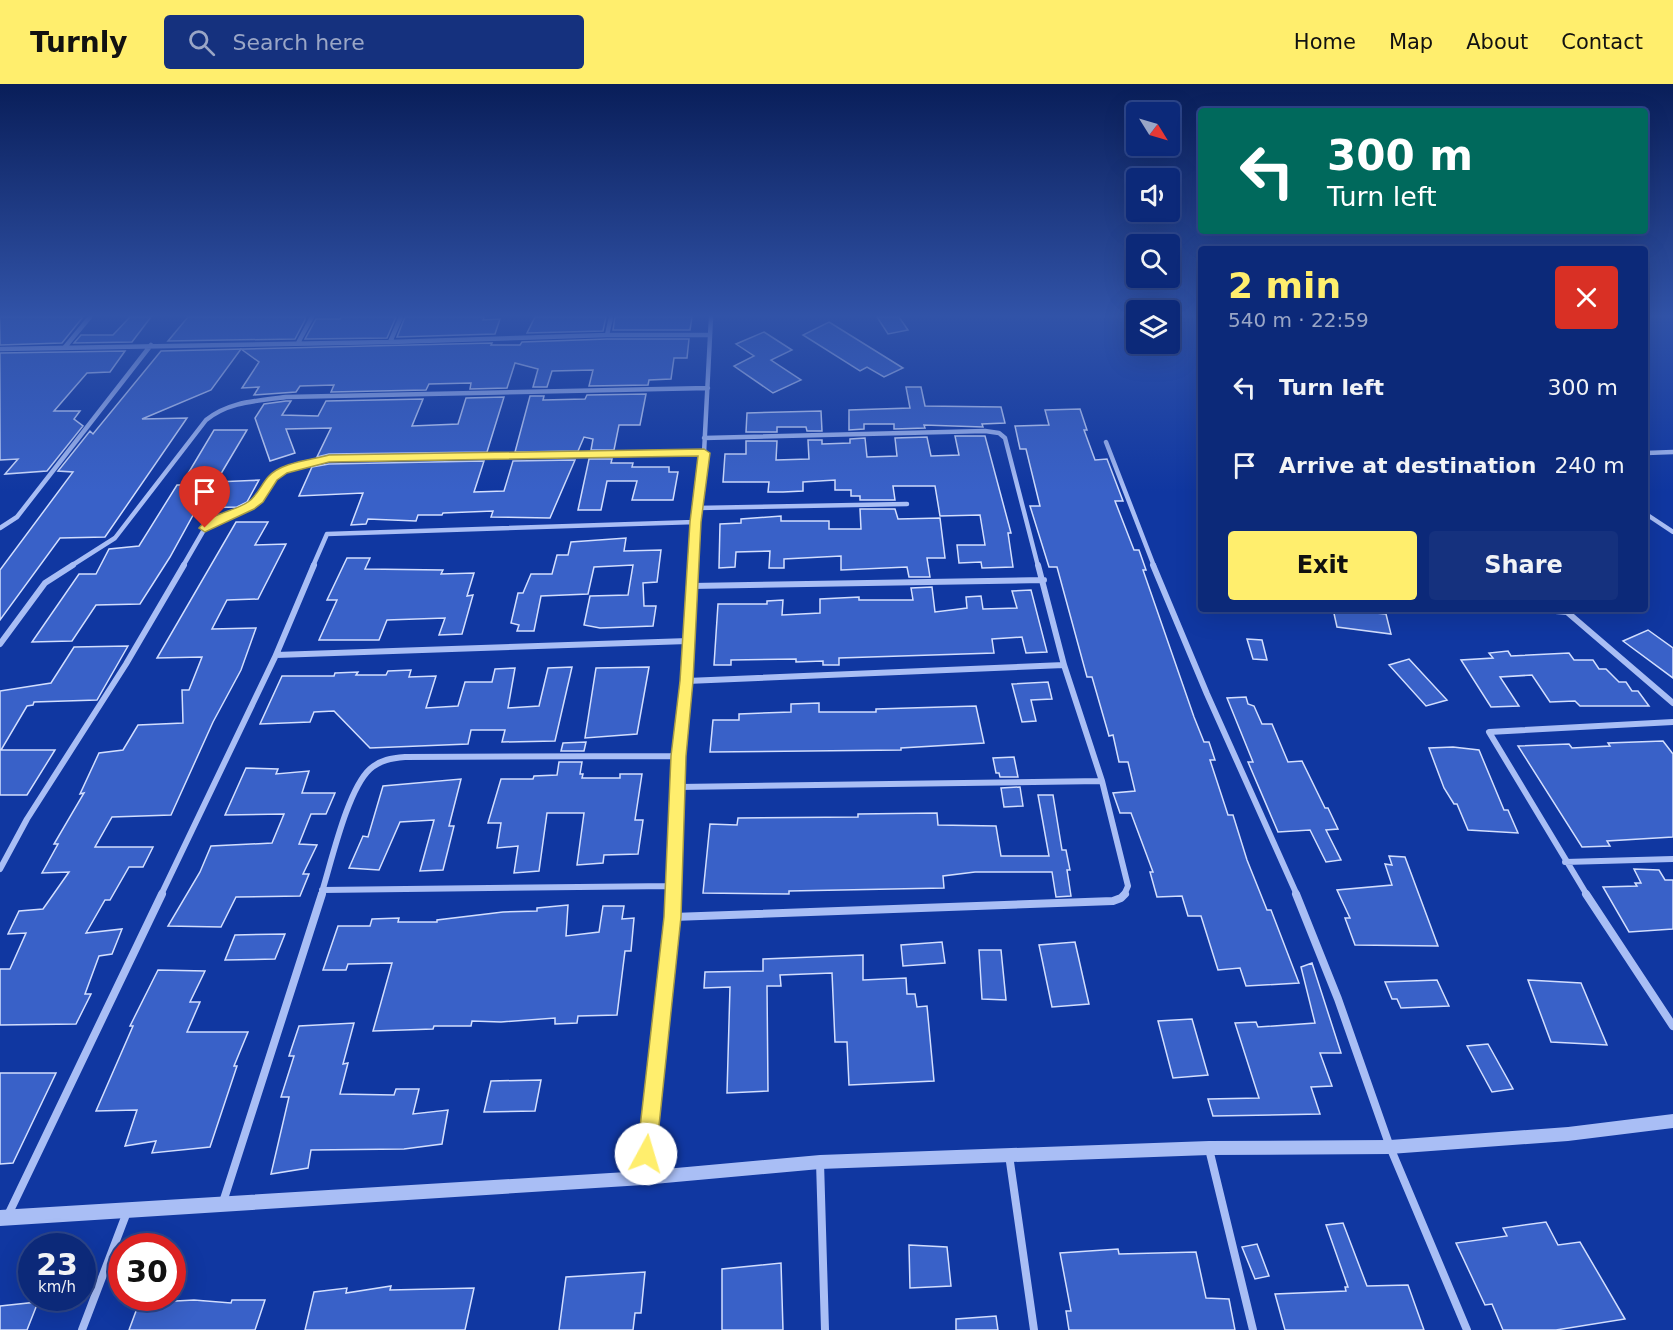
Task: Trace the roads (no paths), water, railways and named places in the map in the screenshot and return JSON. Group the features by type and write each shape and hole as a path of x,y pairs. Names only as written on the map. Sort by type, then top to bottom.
{"street":[{"path":"0,528 17,517 128,375"},
{"path":"644,1178 672,917 679,756 687,681 695,522 704,453 708,375"},
{"path":"0,644 45,583 115,538 206,420 217,411 232,405 261,399 330,395 708,388"},
{"path":"672,917 1120,900 1128,886 1102,781 1064,666 1044,580 1005,438 999,433 704,438"},
{"path":"1106,442 1134,519 1318,947 1390,1147 1467,1330"},
{"path":"1648,453 1673,452"},
{"path":"0,869 27,819 126,664 205,528 211,523 250,506 259,499 273,478 283,471 329,459 704,453"},
{"path":"697,508 907,504"},
{"path":"1648,515 1673,532"},
{"path":"695,522 327,534 276,655 3,1218 644,1178 820,1162 1209,1148 1390,1147 1568,1134 1673,1121"},
{"path":"691,586 1044,580"},
{"path":"1567,612 1673,703"},
{"path":"276,655 688,641"},
{"path":"687,681 1064,666"},
{"path":"1673,722 1489,732 1564,862 1673,1026"},
{"path":"222,1205 356,786 371,768 388,758 679,756"},
{"path":"679,787 1102,781"},
{"path":"1564,862 1673,859"},
{"path":"322,890 672,886"},
{"path":"1209,1148 1253,1330"},
{"path":"1009,1155 1034,1330"},
{"path":"820,1162 825,1330"},
{"path":"82,1330 128,1209"}]}
